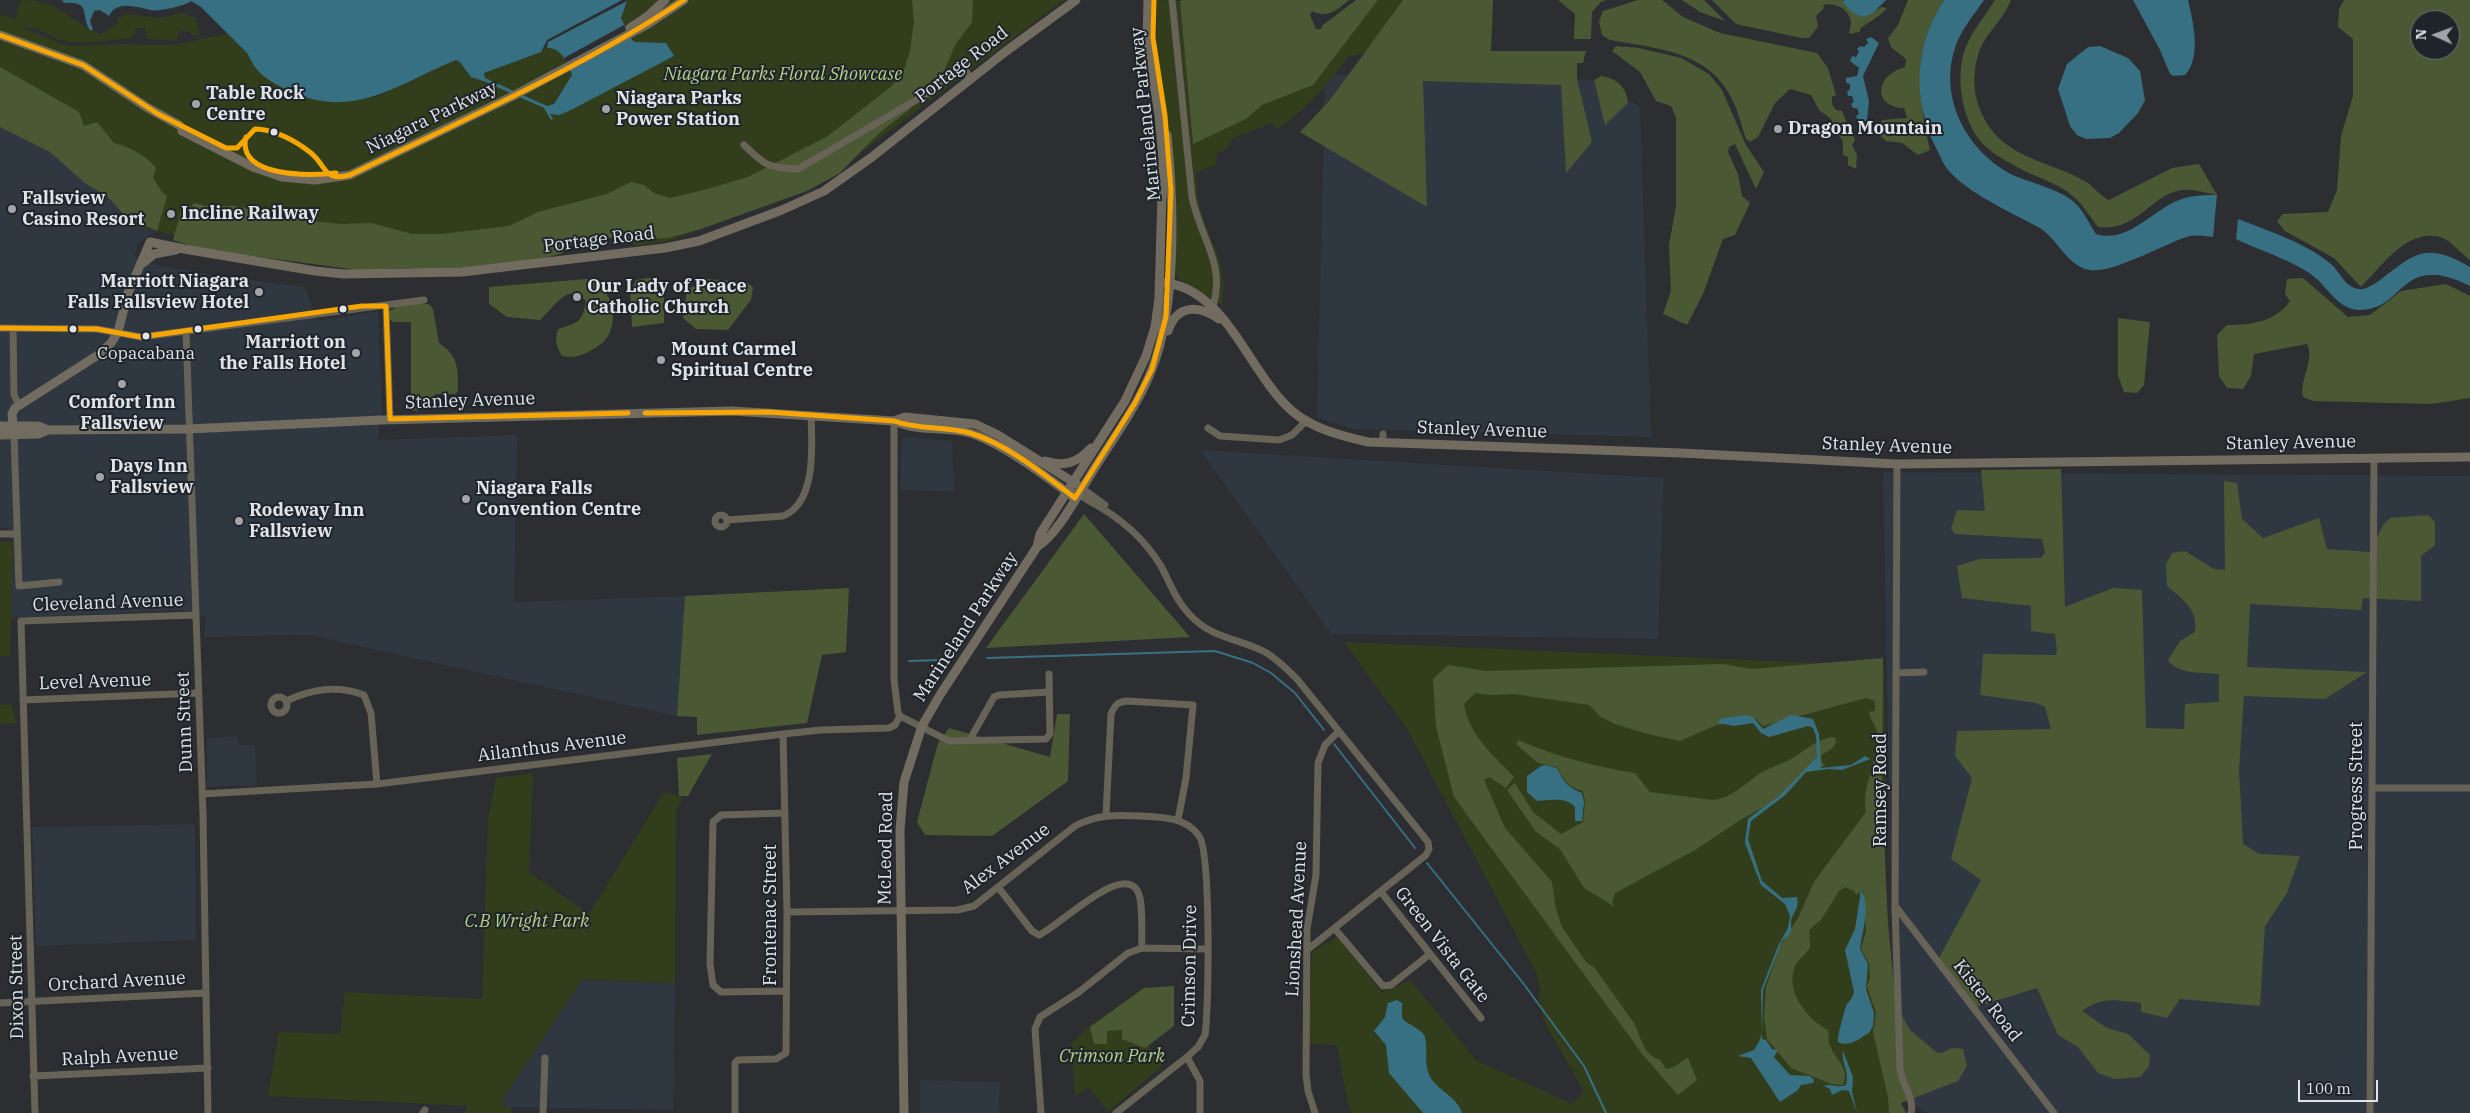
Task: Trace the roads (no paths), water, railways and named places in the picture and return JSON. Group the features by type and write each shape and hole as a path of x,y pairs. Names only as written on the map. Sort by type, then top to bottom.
{"main road":[{"name":"Niagara Parkway","path":"629,31 665,0"},
{"name":"Niagara Parkway","path":"0,41 76,67 104,83 145,112 272,174 297,179 331,179 370,168 684,0"},
{"path":"1040,24 1068,0"},
{"name":"Portage Road","path":"118,332 128,293 150,242 316,271 344,274 462,272 665,248 699,241 782,210 824,191 872,157 1040,24 1076,0"},
{"name":"Marineland Parkway","path":"922,726 940,695 1037,547 1040,534 1102,438 1132,387 1146,356 1157,314 1163,158 1159,115 1147,39 1148,0"},
{"name":"Marineland Parkway","path":"1037,547 1048,540 1136,403 1152,369 1166,317 1169,283 1171,178 1165,116 1153,38 1154,0"},
{"name":"Niagara Parkway","path":"0,35 83,65 181,128"},
{"path":"141,264 154,254 184,249"},
{"name":"Stanley Avenue","path":"1159,282 1169,283 1195,294 1213,307 1278,396 1292,411 1337,435 1368,442 1383,438 1897,464 2470,457"},
{"path":"1136,403 1150,380 1160,358 1172,321 1178,314 1190,309 1200,309 1207,311 1227,325"},
{"path":"13,430 12,414 19,405 98,355 111,343 118,332"},
{"name":"Stanley Avenue","path":"0,426 38,434 48,430 188,429 390,419 732,410 894,421 907,427 957,431 980,437 1067,492 1079,493"},
{"name":"Stanley Avenue","path":"894,421 905,417 976,424 1038,459 1074,483 1079,493"},
{"name":"Stanley Avenue","path":"0,435 13,430"},
{"path":"1038,459 1055,464 1072,463 1102,438"},
{"name":"McLeod Road","path":"904,1113 900,910 901,803 907,769 922,726"}],"street":[{"name":"Marineland Parkway","path":"1172,0 1192,197 1196,216 1216,268 1216,291 1213,307"},
{"path":"744,145 764,164 774,168 798,169 930,92 953,71 960,69 966,71 970,78"},
{"path":"0,328 97,329 141,337 362,306 386,306 424,300"},
{"path":"386,306 390,419"},
{"path":"12,328 14,395 19,405"},
{"name":"Dunn Street","path":"186,331 202,794 208,1113"},
{"path":"727,520 783,516 789,514 795,507 810,476 811,415"},
{"path":"1208,428 1220,436 1279,440 1292,435 1306,420"},
{"path":"894,421 895,695 896,708 900,716 949,741 1048,737 1050,674"},
{"path":"13,430 19,586 59,582"},
{"name":"Progress Street","path":"2370,1113 2374,458"},
{"name":"Ramsey Road","path":"1897,464 1895,907 1900,1068 1901,1077 1910,1101 1911,1113"},
{"path":"1079,493 1101,512 1111,514"},
{"path":"1079,493 1105,505 1111,514 1135,532 1160,565 1176,598 1190,615 1206,629 1218,636 1265,652 1297,679 1338,732 1426,838 1429,847 1426,855 1336,929 1307,950"},
{"path":"0,534 17,534"},
{"name":"Cleveland Avenue","path":"21,621 196,615"},
{"name":"Dixon Street","path":"21,621 35,1113"},
{"path":"1896,673 1924,672"},
{"path":"286,701 308,691 318,690 350,690 364,695 371,713 377,784"},
{"path":"968,741 994,697 999,694 1049,692"},
{"name":"Level Avenue","path":"23,700 199,693"},
{"path":"1106,815 1111,714 1114,706 1118,702 1127,701 1193,705 1186,778 1178,820"},
{"name":"Ailanthus Avenue","path":"202,794 377,784 783,734 821,730 889,728 895,724 900,716"},
{"name":"Lionshead Avenue","path":"1316,1113 1308,1091 1306,1074 1308,917 1316,869 1318,763 1324,745 1338,732"},
{"name":"Frontenac Street","path":"735,1113 735,1063 738,1060 776,1060 786,1053 787,912 783,734"},
{"path":"2372,788 2470,788"},
{"path":"785,813 721,815 713,822 710,964 713,985 720,992 786,991"},
{"name":"Alex Avenue","path":"787,912 957,910 974,906 1075,826 1087,819 1106,815 1178,820"},
{"name":"Crimson Drive","path":"1116,1113 1188,1057 1198,1047 1205,1035 1207,873 1204,848 1195,830 1178,820"},
{"path":"998,886 1032,931 1040,935 1049,931 1100,891 1118,884 1131,885 1137,890 1140,900 1142,948"},
{"name":"Green Vista Gate","path":"1381,892 1480,1018"},
{"name":"Kister Road","path":"1895,907 2054,1113"},
{"path":"1336,929 1383,986 1391,985 1430,954"},
{"path":"1041,1113 1035,1036 1036,1022 1047,1012 1079,992 1122,957 1142,948 1207,949"},
{"name":"Orchard Avenue","path":"0,1003 206,993"},
{"path":"1188,1057 1200,1081 1200,1113"},
{"path":"543,1113 545,1058"},
{"name":"Ralph Avenue","path":"33,1076 208,1068"}],"water":[{"path":"62,0 622,0 547,40 541,52 484,73 485,78 547,106 554,104 572,75 560,53 552,48 547,48 548,42 627,1 621,18 632,40 635,42 666,43 674,56 569,111 559,115 550,114 553,119 551,120 544,108 471,77 460,62 456,60 372,96 352,101 330,102 307,98 283,88 266,78 254,66 248,54 201,7 191,1 178,7 159,10 122,6 112,11 109,16 100,10 94,11 90,21 93,30 90,30 82,7 78,4 64,3"},
{"path":"1844,0 1886,0 1873,13 1863,17 1853,13 1843,3"},
{"path":"1944,0 1984,0 1965,27 1956,45 1951,65 1950,84 1960,121 1970,138 1983,153 1998,166 2015,176 2057,192 2072,200 2082,211 2096,234 2108,236 2129,231 2179,200 2193,196 2217,195 2213,237 2190,236 2125,263 2100,270 2090,270 2082,268 2068,258 2051,238 2038,227 1979,195 1957,179 1945,166 1928,130 1920,92 1922,54 1934,17"},
{"path":"2133,0 2188,0 2194,29 2195,49 2190,68 2185,75 2174,76 2170,74 2160,50"},
{"path":"1871,37 1879,43 1863,76 1869,101 1867,121 1859,122 1856,116 1859,114 1857,108 1853,108 1851,104 1854,102 1852,96 1848,96 1847,92 1850,89 1850,84 1846,83 1846,78 1857,76 1859,68 1850,61 1852,56 1856,57 1859,52 1857,49 1860,46 1864,47 1868,43 1866,39"},
{"path":"2100,46 2128,58 2140,71 2145,100 2138,113 2119,133 2110,138 2086,139 2077,135 2070,126 2058,89 2067,64 2088,47"},
{"path":"2238,219 2287,238 2310,250 2331,264 2349,285 2358,289 2366,288 2376,283 2400,265 2420,254 2430,253 2441,254 2470,267 2470,286 2447,277 2429,275 2416,278 2406,284 2387,301 2375,307 2360,310 2353,309 2342,304 2318,280 2301,268 2236,239"},
{"path":"1745,715 1753,717 1763,729 1791,715 1813,719 1819,734 1821,768 1851,765 1865,756 1870,759 1842,770 1828,769 1806,772 1784,796 1751,821 1748,839 1762,881 1782,898 1797,897 1798,901 1791,921 1791,932 1782,941 1763,990 1762,1039 1766,1040 1772,1049 1778,1050 1774,1057 1790,1075 1810,1076 1814,1080 1813,1083 1801,1085 1798,1090 1780,1102 1751,1058 1738,1056 1754,1050 1759,1042 1762,1033 1761,990 1778,946 1788,928 1790,916 1785,904 1761,885 1745,843 1748,819 1780,795 1817,757 1816,736 1813,728 1808,726 1769,737 1761,733 1753,723 1734,726 1718,723 1720,719"},
{"path":"1546,765 1557,768 1566,784 1582,793 1584,802 1582,821 1575,821 1575,807 1572,804 1563,800 1537,801 1527,792 1527,776 1541,766"},
{"path":"1861,890 1864,896 1866,911 1860,949 1868,964 1866,989 1874,1013 1873,1026 1869,1033 1858,1040 1842,1044 1838,1042 1840,1030 1846,1006 1854,992 1845,950 1855,929"},
{"path":"1397,1000 1402,1003 1402,1018 1420,1030 1424,1035 1429,1075 1457,1104 1462,1113 1423,1113 1389,1073 1386,1045 1374,1031 1385,1017 1388,1003"},
{"path":"1843,1051 1853,1077 1852,1092 1857,1113 1849,1091 1842,1090 1832,1095 1830,1089 1824,1086 1846,1085 1847,1076"}],"waterway":[{"path":"987,658 1215,651 1253,663 1271,673 1295,693 1324,730"},
{"path":"909,661 941,660"},
{"path":"1334,744 1415,848"},
{"path":"1427,863 1523,983 1584,1066 1606,1113"}],"place":[{"name":"Table Rock Centre","path":"196,104"},
{"name":"Niagara Parks Power Station","path":"606,109"},
{"name":"Dragon Mountain","path":"1778,129"},
{"name":"Fallsview Casino Resort","path":"12,209"},
{"name":"Incline Railway","path":"171,214"},
{"name":"Marriott Niagara Falls Fallsview Hotel","path":"259,292"},
{"name":"Our Lady of Peace Catholic Church","path":"577,297"},
{"name":"Copacabana","path":"146,336"},
{"name":"Marriott on the Falls Hotel","path":"356,353"},
{"name":"Mount Carmel Spiritual Centre","path":"661,360"},
{"name":"Comfort Inn Fallsview","path":"122,384"},
{"name":"Days Inn Fallsview","path":"100,477"},
{"name":"Niagara Falls Convention Centre","path":"466,499"},
{"name":"Rodeway Inn Fallsview","path":"239,521"}],"park label":[{"name":"Niagara Parks Floral Showcase","path":"783,75"},
{"name":"C.B Wright Park","path":"527,922"},
{"name":"Crimson Park","path":"1112,1057"}]}
